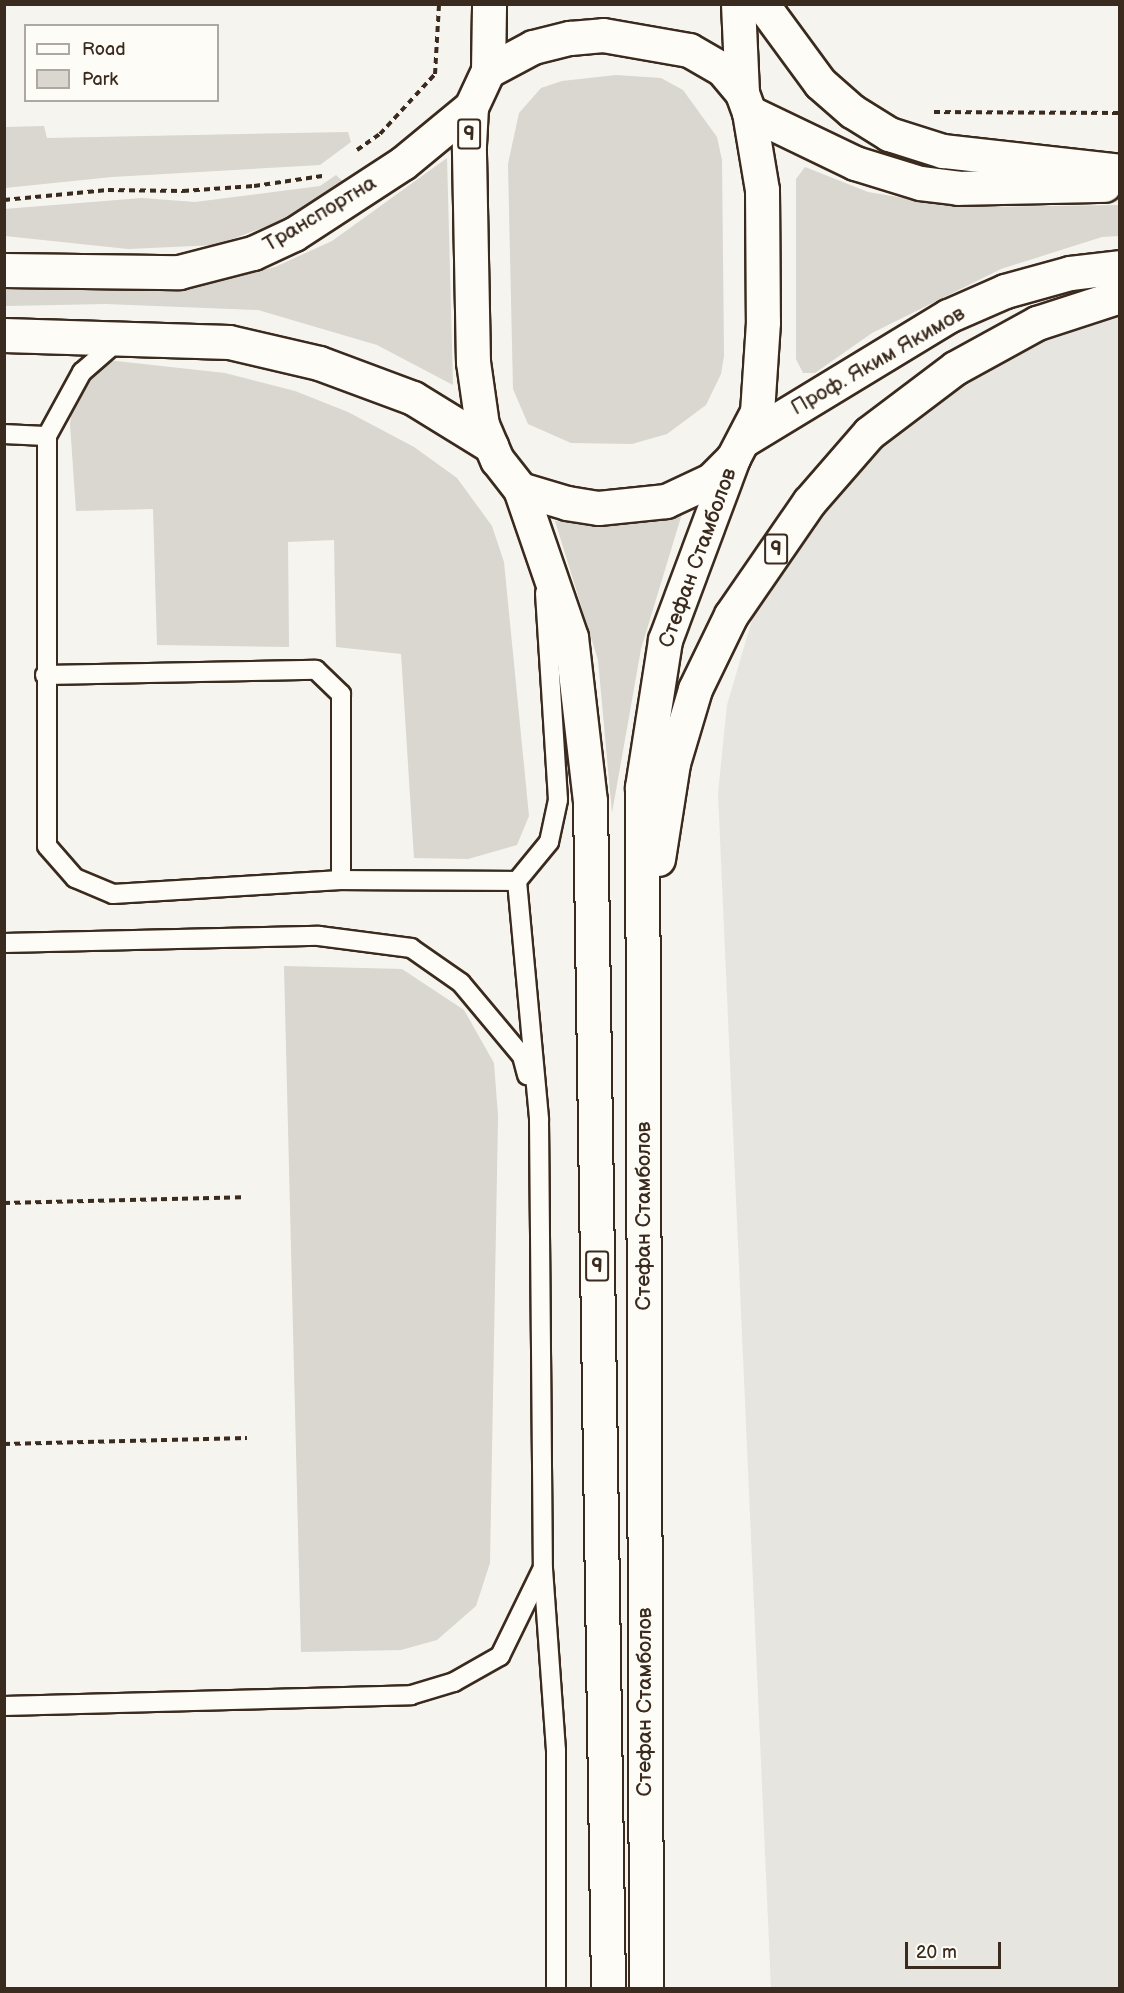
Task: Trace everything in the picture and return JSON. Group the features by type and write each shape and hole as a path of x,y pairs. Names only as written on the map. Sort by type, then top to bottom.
{"main road":[{"path":"489,4 488,71 533,47 570,38 603,35 689,50 722,69 746,102 855,163 920,183 1011,188 1119,184"},
{"name":"Стефан Стамболов","path":"646,1989 642,787 665,640 739,449 757,412 762,387 762,190 746,102 738,4"},
{"path":"762,4 820,83 852,111 889,134 943,151 1119,171"},
{"name":"9","path":"488,71 471,107 473,362 482,425 506,475 520,489"},
{"name":"Транспортна","path":"4,270 178,272 253,253 294,234 385,175 471,107"},
{"name":"Проф. Яким Якимов","path":"739,449 948,316 1005,291 1070,273 1119,267"},
{"name":"9","path":"643,958 673,763 695,689 731,615 809,502 869,433 955,368 1037,323 1119,296"},
{"path":"4,336 229,342 319,363 412,398 491,447"},
{"path":"520,489 567,503 632,507 666,501 711,480 739,449"},
{"name":"Стефан Стамболов","path":"520,489 543,550 571,637 590,801 608,1989"}],"lane":[{"path":"119,340 82,372 47,436 45,675 47,846 75,878 113,894 341,880 517,881"},
{"path":"4,435 47,436"},
{"path":"543,550 558,800 549,842 517,881 539,1120 543,1569 556,1751 556,1989"},
{"path":"45,675 316,670 341,694 341,880"},
{"path":"4,943 319,936 411,948 461,983 522,1056 539,1120"},
{"path":"4,1706 411,1695 454,1682 500,1656 543,1569"}],"path":[{"path":"351,155 380,134 435,75 439,4"},
{"path":"930,112 1119,113"},
{"path":"4,200 108,190 183,191 254,186 322,176 332,169"},
{"path":"4,1203 243,1197"},
{"path":"4,1444 247,1438"}],"shaded area":[{"path":"1119,312 1119,1988 771,1988 718,793 727,705 752,620 790,541 907,409 1061,325"}],"green space":[{"path":"616,75 661,78 683,90 717,137 722,160 724,356 721,374 706,405 667,434 632,444 571,443 528,424 513,389 508,164 519,113 541,88 562,81"},
{"path":"44,126 47,138 348,132 351,142 320,165 112,177 5,188 5,127"},
{"path":"447,158 453,385 377,345 258,310 106,304 5,306 4,288 212,282 275,267 332,241"},
{"path":"805,167 868,192 910,199 991,207 1119,205 1119,236 1102,237 1001,269 872,333 815,373 803,373 796,359 796,179"},
{"path":"336,175 348,186 303,213 216,245 128,249 5,236 4,209 142,198 195,202 320,186"},
{"path":"107,360 225,373 295,391 348,412 414,447 457,478 492,526 504,562 529,816 517,845 468,859 414,858 401,654 336,647 334,540 288,542 289,647 157,645 153,509 76,511 70,424 74,396 93,367"},
{"path":"684,507 641,649 612,813 598,660 555,521 624,525"},
{"path":"284,966 402,969 464,1010 494,1063 498,1116 490,1563 476,1606 437,1640 401,1650 301,1652"}]}
